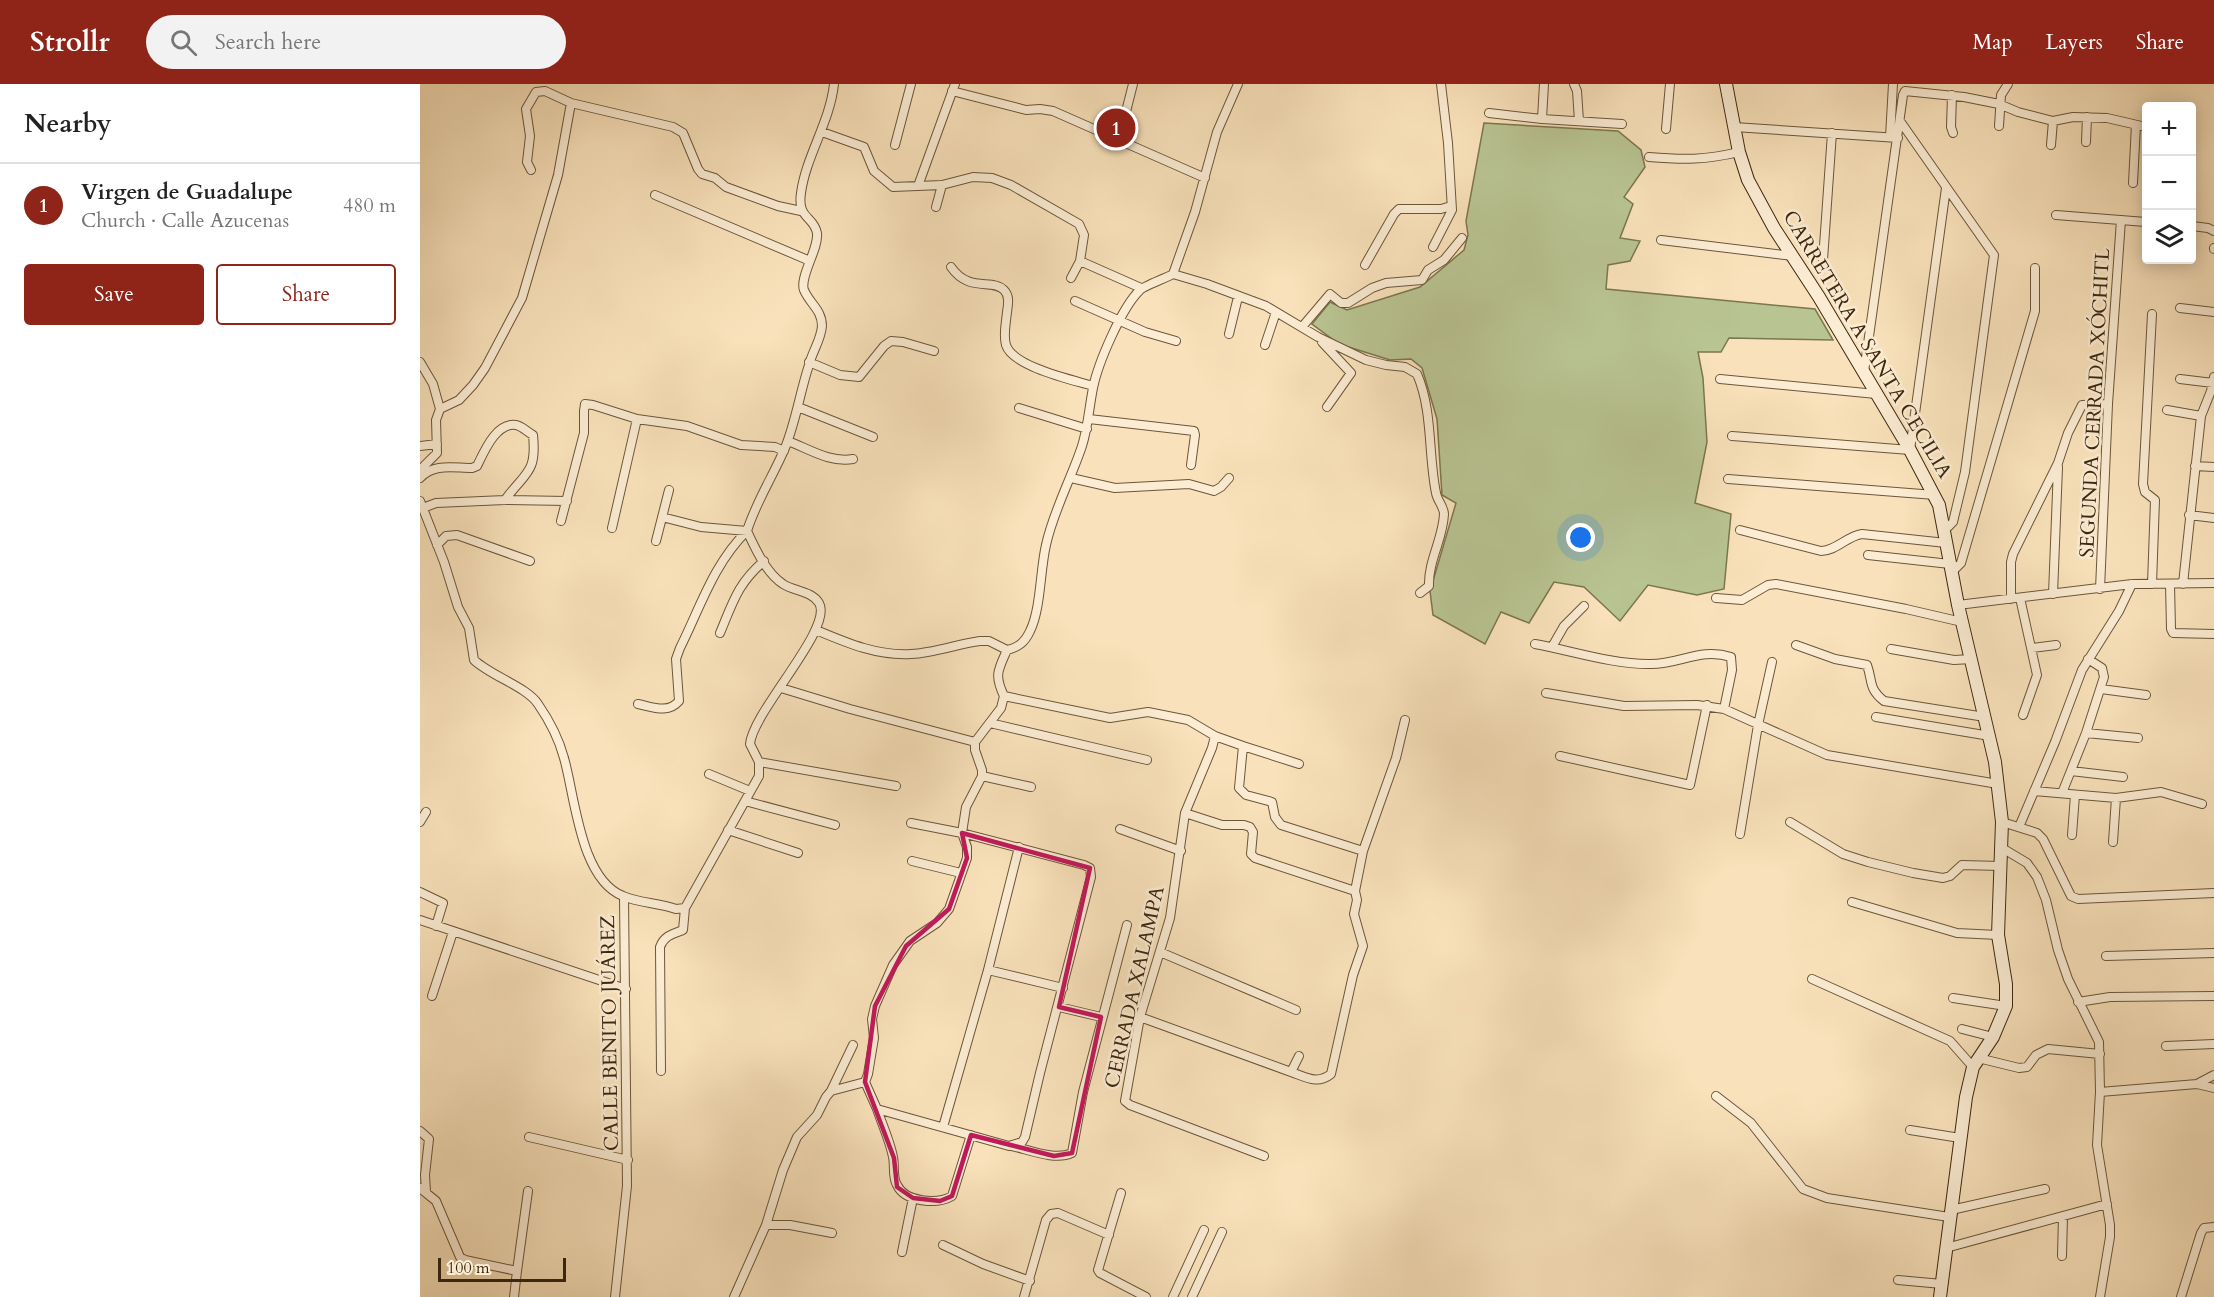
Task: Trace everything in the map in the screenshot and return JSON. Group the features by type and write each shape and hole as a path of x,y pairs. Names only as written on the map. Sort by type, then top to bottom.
{"main road":[{"name":"CARRETERA A SANTA CECILIA","path":"1726,84 1739,152 1748,180 1774,228 1910,450 1940,505 1958,605 1990,736 2002,822 1998,935 2006,984 2006,1006 1993,1037 1976,1063 1960,1138 1941,1291"}],"street":[{"path":"801,211 800,195 804,178 822,132 834,84"},
{"path":"895,145 911,84"},
{"path":"1119,139 1133,84"},
{"path":"1173,274 1205,178 1217,132 1238,84"},
{"path":"1433,247 1452,210 1441,84"},
{"path":"1542,119 1544,84"},
{"path":"1574,84 1577,91 1579,121"},
{"path":"1666,129 1670,84"},
{"path":"1893,84 1890,119 1894,137"},
{"path":"1999,126 1999,104 2001,95 2008,84"},
{"path":"918,186 953,87 1026,110 1053,111 1205,178"},
{"path":"531,170 527,162 530,136 526,108 536,92 541,90 571,103 673,127 683,133 702,174 715,178 726,187 778,206 801,211 814,225 817,232 804,290 819,310 822,323 819,341 809,363 788,441 747,531 738,539 714,575 680,648 676,659 679,701 677,705 662,710 638,704"},
{"path":"1864,373 1894,137 1900,121 1905,91 1952,95 1999,104 2018,112 2053,121 2073,117 2107,118 2142,126"},
{"path":"1952,95 1950,127 1953,133"},
{"path":"440,410 459,400 473,386 522,298 558,175 571,103"},
{"path":"1488,113 1622,124"},
{"path":"2086,142 2087,117"},
{"path":"1740,531 1827,551 1862,534 1945,537 1953,522 1965,472 1994,255 1900,121"},
{"path":"2050,145 2053,121"},
{"path":"2133,183 2136,124"},
{"path":"1734,127 1894,137"},
{"path":"822,132 864,147 874,171 892,187 942,185 981,176 992,178 1021,190 1079,224 1084,235 1080,261 1071,278"},
{"path":"1823,260 1832,133"},
{"path":"1649,157 1705,160 1739,152"},
{"path":"936,207 942,185"},
{"path":"1731,436 1910,450 1946,188"},
{"path":"655,195 810,261"},
{"path":"1365,265 1394,213 1399,209 1441,209 1451,206"},
{"path":"2056,216 2142,222"},
{"name":"SEGUNDA CERRADA XÓCHITL","path":"2100,588 2108,404 2121,220"},
{"path":"2196,226 2214,231"},
{"path":"1302,327 1330,294 1341,303 1348,303 1372,288 1386,283 1422,280 1428,270 1444,260 1462,238"},
{"path":"1661,240 1793,256"},
{"path":"1080,261 1141,288"},
{"path":"951,267 959,278 1002,288 1007,292 1005,332 1006,346 1011,353 1044,371 1093,386"},
{"path":"1868,555 1951,568 1961,563 2035,311 2035,268"},
{"path":"816,630 868,650 886,653 912,654 980,641 989,641 1007,650 1023,642 1031,630 1046,541 1071,478 1087,429 1093,386 1102,359 1119,321 1141,288 1173,274 1207,284 1276,312 1318,337 1366,360 1412,370 1420,381 1428,423 1436,495 1444,511 1441,533 1428,571 1429,586 1420,594"},
{"path":"1229,334 1238,297"},
{"path":"1075,301 1145,332 1176,341"},
{"path":"2180,308 2214,312"},
{"path":"1265,345 1276,312"},
{"path":"2152,314 2143,484 2145,492 2155,500 2152,584"},
{"path":"1318,337 1351,373 1326,407"},
{"path":"809,363 840,375 855,377 863,374 884,346 891,341 934,351"},
{"path":"420,362 433,384 440,410 436,420 437,453 420,470"},
{"path":"1720,379 1876,394"},
{"path":"2180,379 2213,380 2201,416 2183,584"},
{"path":"2024,715 2037,675 2032,648 2016,598 2011,562 2013,554 2058,463 2068,433 2082,405 2086,403 2108,404"},
{"path":"561,521 584,434 585,405 593,405 637,418 687,426 741,445 775,447 784,451"},
{"path":"798,407 873,437"},
{"path":"1019,408 1087,429"},
{"path":"2167,410 2201,416"},
{"path":"612,528 637,418"},
{"path":"1089,419 1187,428 1194,431 1191,465"},
{"path":"420,478 430,469 437,467 472,468 477,466 494,436 503,428 511,425 518,426 532,435 534,459 528,473 505,500"},
{"path":"788,441 832,459 842,461 853,459"},
{"path":"420,446 437,444"},
{"path":"2054,594 2058,463"},
{"path":"2195,466 2214,467"},
{"path":"1071,478 1115,489 1189,484 1214,491 1229,478"},
{"path":"1728,479 1935,495"},
{"path":"656,541 669,490"},
{"path":"567,501 505,500 421,505 458,607 469,628 474,660 537,702 564,756 577,817 593,867 607,885 624,897"},
{"path":"2189,515 2214,518"},
{"path":"662,517 701,527 747,531"},
{"path":"661,1071 660,947 669,935 683,930 685,908 759,776 759,762 752,750 751,737 762,714 781,688 816,630 820,614 820,603 815,598 784,585 771,573 747,531"},
{"path":"437,544 446,536 458,535 530,561"},
{"path":"720,633 747,575 764,561"},
{"path":"1716,598 1742,600 1768,585 1776,584 1962,622"},
{"path":"2019,827 2088,659 2119,611 2132,584"},
{"path":"1958,605 2132,584 2214,584"},
{"path":"2170,584 2171,629 2174,633 2214,634"},
{"path":"1552,647 1564,626 1584,606"},
{"path":"1535,644 1600,658 1644,664 1662,664 1703,653 1731,657 1732,670 1724,709"},
{"path":"1796,645 1835,659 1867,665 1870,686 1884,701 1985,717"},
{"path":"2032,648 2056,645"},
{"path":"1891,649 1954,660 1972,659"},
{"path":"971,1135 952,1196 940,1201 913,1198 897,1187 894,1158 865,1082 874,1038 872,1019 875,1006 893,965 910,941 945,916 961,873 967,853 962,833 966,807 982,776 975,742 1001,708 1004,696 997,681 997,674 1007,650"},
{"path":"2062,793 2101,689 2104,672 2102,668 2088,659"},
{"path":"1740,834 1758,725 1772,662"},
{"path":"781,688 975,742"},
{"path":"2101,689 2146,695"},
{"path":"1545,693 1624,706 1707,705 1724,709 1827,755 1998,784"},
{"path":"1004,696 1110,718 1149,712 1188,720 1215,736 1299,764"},
{"path":"1560,756 1690,785 1707,705"},
{"path":"1876,717 1990,736"},
{"path":"1140,1017 1316,1080 1323,1080 1331,1074 1353,975 1363,946 1354,914 1357,900 1355,891 1363,851 1396,759 1405,720"},
{"path":"990,723 1147,760"},
{"path":"2086,733 2138,738"},
{"name":"CERRADA XALAMPA","path":"1215,736 1185,813 1170,918 1140,1017 1125,1101 1130,1105 1264,1156"},
{"path":"1243,746 1239,778 1239,788 1242,793 1272,802 1275,817 1281,825 1363,851"},
{"path":"759,762 896,786"},
{"path":"2071,771 2123,777"},
{"path":"709,774 750,791"},
{"path":"982,776 1031,787"},
{"path":"2034,791 2116,798 2162,792 2202,804"},
{"path":"2072,835 2075,795"},
{"path":"2113,842 2116,798"},
{"path":"745,801 835,825"},
{"path":"420,822 426,812"},
{"path":"1185,813 1222,825 1250,827 1253,832 1251,854 1255,858 1355,891"},
{"path":"1790,822 1843,854 1912,873 1943,878 1950,876 1962,865 2000,866"},
{"path":"2002,822 2037,833 2043,839 2071,896 2078,898 2214,893"},
{"path":"911,823 1019,847 1090,868 1091,877 1025,1137 1022,1142 1009,1146"},
{"path":"1119,829 1181,851"},
{"path":"728,830 798,853"},
{"path":"943,1127 988,970 1019,847"},
{"path":"2002,848 2027,863 2037,877 2046,900 2058,950 2078,1002 2098,1038 2100,1092 2097,1145 2110,1237 2100,1297"},
{"path":"912,861 961,873"},
{"path":"420,892 442,903 435,926"},
{"name":"CALLE BENITO JUÁREZ","path":"615,1297 628,1160 624,897 676,909 685,908"},
{"path":"1852,902 1957,933 1998,935"},
{"path":"420,920 626,989"},
{"path":"876,1108 1009,1146 1054,1156 1066,1156 1072,1153 1083,1092 1126,925"},
{"path":"432,996 453,932"},
{"path":"1160,952 1296,1010"},
{"path":"2106,956 2214,953"},
{"path":"988,970 1063,988"},
{"path":"1812,979 1950,1041 1976,1063 2027,1067 2036,1055 2048,1049 2100,1054"},
{"path":"2078,1002 2110,997 2214,996"},
{"path":"1953,998 2006,1006"},
{"path":"1059,1006 1101,1017"},
{"path":"1962,1029 1993,1037"},
{"path":"2166,1046 2214,1044"},
{"path":"734,1297 766,1225 783,1170 797,1137 817,1115 853,1045"},
{"path":"1291,1072 1299,1056"},
{"path":"2197,1084 2214,1075"},
{"path":"831,1091 865,1082"},
{"path":"2100,1092 2197,1084 2214,1088"},
{"path":"1716,1096 1751,1123 1803,1189 1827,1198 1950,1214 2045,1189"},
{"path":"1910,1130 1960,1138"},
{"path":"420,1131 429,1139 423,1190 436,1201 460,1257 517,1271"},
{"path":"529,1137 628,1160"},
{"path":"514,1297 528,1191"},
{"path":"1121,1193 1098,1270 1146,1297"},
{"path":"902,1252 913,1198"},
{"path":"1946,1248 2107,1204"},
{"path":"1024,1297 1046,1220 1051,1214 1058,1213 1109,1235"},
{"path":"2062,1256 2063,1216"},
{"path":"766,1225 790,1225 832,1233"},
{"path":"2181,1297 2201,1233 2204,1228 2214,1227"},
{"path":"1173,1297 1204,1230"},
{"path":"1192,1297 1222,1232"},
{"path":"944,1245 983,1264 1030,1281"},
{"path":"1899,1280 1941,1291"}],"highlighted area":[{"path":"962,833 1090,868 1059,1007 1101,1017 1072,1153 1054,1156 971,1135 952,1196 940,1201 913,1198 897,1187 894,1158 865,1082 875,1006 906,946 949,909 967,858"}],"green space":[{"path":"1484,123 1618,131 1641,150 1645,167 1624,197 1633,204 1620,238 1640,241 1630,261 1608,265 1606,289 1815,309 1833,340 1729,338 1721,352 1698,352 1703,378 1707,442 1695,503 1731,514 1724,589 1697,595 1648,585 1620,621 1584,587 1554,582 1529,623 1501,612 1485,644 1433,615 1430,591 1456,503 1442,495 1437,419 1422,368 1411,359 1390,360 1339,344 1312,324 1330,302 1347,310 1420,287 1464,250 1468,235 1466,221"}],"place":[{"name":"Virgen de Guadalupe","path":"1116,128"}]}
